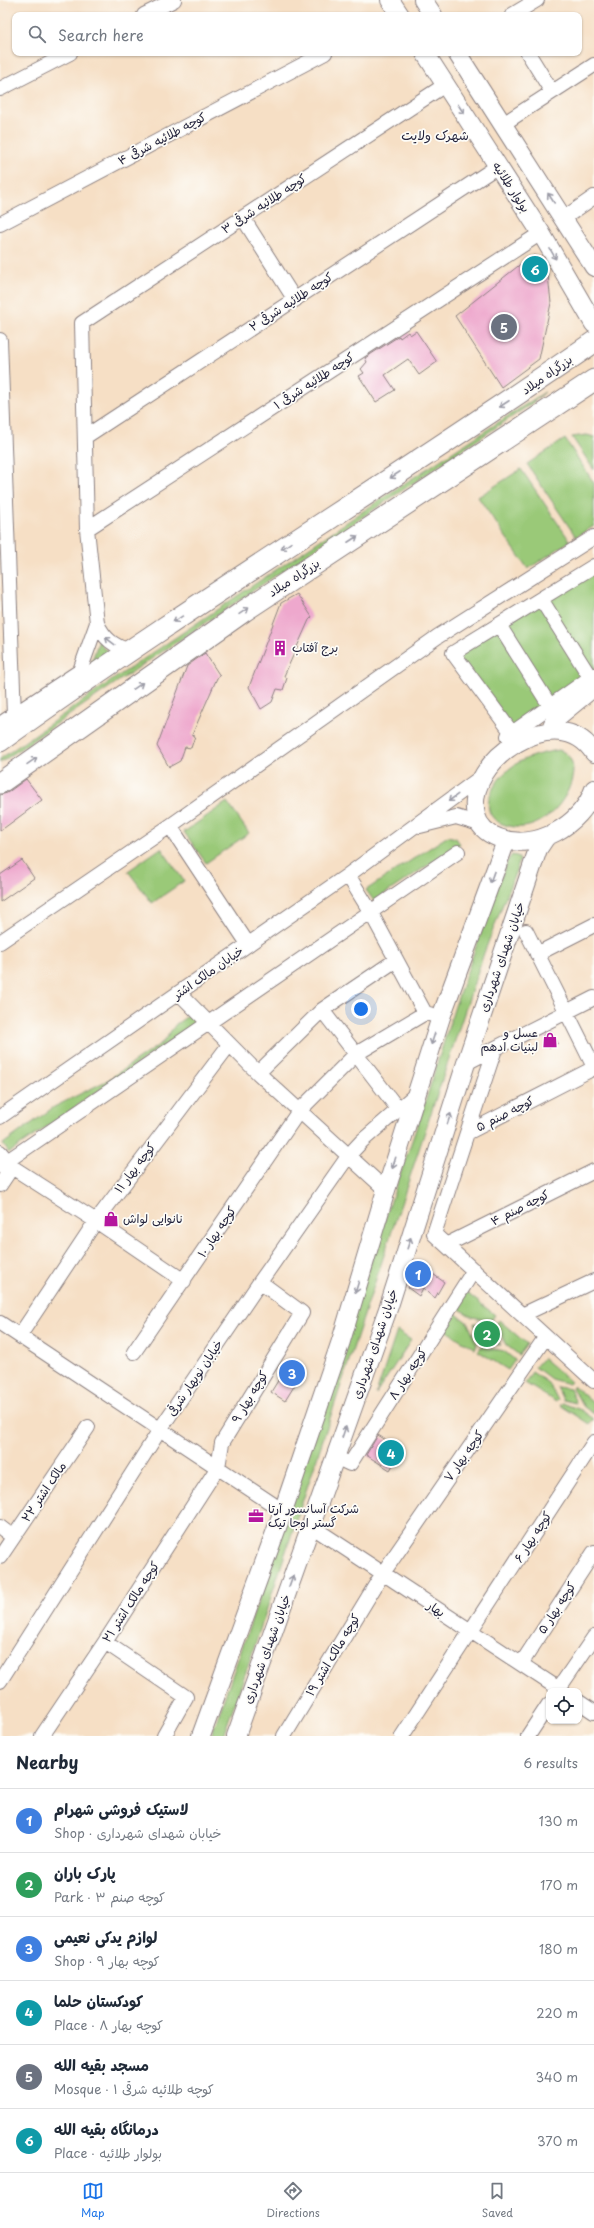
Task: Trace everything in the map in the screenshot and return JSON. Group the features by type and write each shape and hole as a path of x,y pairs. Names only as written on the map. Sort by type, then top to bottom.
{"highway":[{"name":"بزرگراه میلاد","path":"0,741 77,680 130,651 342,509 528,389 594,342"},
{"name":"بزرگراه میلاد","path":"0,783 244,611 594,380"}],"main road":[{"path":"423,0 431,12"},
{"name":"بولوار طلائیه","path":"427,56 541,233 594,324"},
{"path":"459,56 594,267"},
{"path":"550,731 555,719 593,680"},
{"path":"594,753 580,738 564,732 550,731 525,738 511,738 498,758 484,775 477,788 475,799 477,816 480,824 492,835 506,840 525,842 546,837 587,812 594,789"},
{"name":"خیابان شهدای شهرداری","path":"236,1736 389,1306 466,1063 538,849 546,837"},
{"path":"201,1736 283,1511 341,1341 415,1094 433,1015 506,840"}],"street":[{"path":"150,12 174,0"},
{"path":"517,12 537,0"},
{"path":"0,89 64,56"},
{"name":"کوچه طلائیه شرقی ۴","path":"0,224 319,56"},
{"path":"530,56 552,92"},
{"path":"503,124 594,65"},
{"name":"کوچه طلائیه شرقی ۳","path":"85,437 82,323 445,85"},
{"name":"کوچه طلائیه شرقی ۲","path":"85,437 498,166"},
{"path":"564,218 594,197"},
{"path":"243,218 295,300"},
{"name":"کوچه طلائیه شرقی ۱","path":"87,529 541,233"},
{"path":"0,340 6,652 14,715"},
{"path":"85,437 87,529 97,623 103,635 110,642 130,651"},
{"path":"0,942 170,826 437,637 594,537"},
{"path":"511,738 453,654 594,566"},
{"path":"511,738 550,706 593,680 541,599"},
{"path":"0,724 77,680 97,623"},
{"path":"499,625 550,706"},
{"path":"437,637 511,738"},
{"name":"خیابان مالک اشتر","path":"0,1117 348,875 484,775"},
{"name":"خیابان مالک اشتر","path":"414,827 456,817 480,824"},
{"path":"170,826 248,944"},
{"path":"0,1185 5,1162 458,852"},
{"path":"348,875 370,911 396,960 433,1015"},
{"path":"537,954 594,925"},
{"path":"526,931 594,1067"},
{"path":"258,1073 322,1010 396,960"},
{"path":"179,993 206,1023 258,1073 386,1190"},
{"path":"466,1063 594,998"},
{"path":"322,1010 398,1109"},
{"name":"کوچه بهار ۱۰","path":"134,1352 300,1111 356,1054 433,1015"},
{"name":"کوچه بهار ۱۱","path":"20,1335 96,1220 229,1045"},
{"path":"467,1133 495,1049"},
{"name":"کوچه صنم ۵","path":"446,1245 434,1234 467,1133 594,1067"},
{"name":"خیابان نوبهار شرقی","path":"0,1681 161,1428 260,1282 349,1155 362,1141 415,1094"},
{"path":"5,1162 96,1220 184,1281"},
{"name":"کوچه صنم ۴","path":"446,1245 594,1171"},
{"path":"446,1245 594,1382"},
{"name":"کوچه بهار ۸","path":"335,1457 350,1464 474,1270"},
{"path":"522,1315 594,1281"},
{"name":"کوچه بهار ۹","path":"218,1467 222,1444 302,1312 260,1282"},
{"path":"0,1323 161,1428 283,1511"},
{"name":"کوچه بهار ۷","path":"383,1574 545,1338"},
{"name":"مالک اشتر ۲۲","path":"0,1557 88,1427"},
{"name":"کوچه بهار ۶","path":"402,1736 472,1632 594,1442"},
{"name":"کوچه مالک اشتر ۲۱","path":"42,1736 106,1642 218,1467"},
{"name":"بهار","path":"311,1526 556,1688"},
{"path":"0,1527 14,1537"},
{"name":"کوچه بهار ۵","path":"521,1664 594,1552"},
{"name":"کوچه مالک اشتر ۱۹","path":"284,1736 383,1574"},
{"path":"560,1688 594,1637"},
{"path":"106,1642 186,1698 164,1736"},
{"path":"582,1704 594,1712"},
{"path":"528,1736 546,1709"}],"green space":[{"path":"545,392 531,404 114,684 0,763 0,759 111,681 402,485"},
{"path":"587,435 594,437 594,470 572,437"},
{"path":"565,439 594,483 594,526 576,537 527,464"},
{"path":"521,469 570,541 528,569 478,497"},
{"path":"594,568 594,672 544,599"},
{"path":"540,601 587,676 550,703 501,626"},
{"path":"498,628 546,705 512,730 455,654"},
{"path":"99,640 104,649 113,653 89,669"},
{"path":"559,750 569,757 573,767 572,781 557,808 545,819 530,826 515,827 502,824 494,819 489,812 488,804 490,795 501,777 520,761 539,754"},
{"path":"227,802 249,833 206,863 184,832"},
{"path":"448,836 456,838 460,844 374,901 366,890"},
{"path":"161,848 184,881 152,903 128,871"},
{"path":"512,855 517,856 520,860 484,953 248,1666 223,1736 211,1736 266,1579 391,1201 424,1106 455,1006 496,890 508,860"},
{"path":"191,1014 198,1022 9,1153 3,1144 54,1107 108,1080 163,1042 176,1024"},
{"path":"467,1293 495,1315 491,1320 472,1317 458,1308"},
{"path":"455,1313 468,1323 477,1344 475,1349 445,1330"},
{"path":"499,1320 527,1344 519,1355 506,1345 496,1325"},
{"path":"474,1323 492,1327 500,1345 482,1341"},
{"path":"397,1331 411,1340 376,1394"},
{"path":"481,1347 504,1351 515,1360 508,1370 478,1351"},
{"path":"543,1358 571,1382 569,1384 551,1379 535,1367"},
{"path":"532,1372 548,1383 558,1400 556,1402 525,1383"},
{"path":"574,1386 594,1404 594,1414 584,1407 572,1388"},
{"path":"557,1387 570,1389 576,1403 563,1400"},
{"path":"562,1403 581,1410 594,1419 589,1424 560,1405"}],"building":[{"path":"535,255 548,275 551,303 539,359 501,387 455,316 522,263"},
{"path":"416,331 437,362 419,375 408,359 385,375 395,390 376,402 359,376 364,373 361,369 367,362 365,358 399,336 400,338 408,332 410,335"},
{"name":"برج آفتاب","path":"297,594 312,617 309,620 284,676 287,678 283,690 277,689 272,702 261,709 249,687 281,603"},
{"path":"205,653 220,676 217,678 192,735 195,736 191,748 185,747 180,761 169,767 157,746 187,666"},
{"path":"26,779 42,800 0,831 0,795 7,793"},
{"path":"22,860 34,878 0,902 0,875"},
{"name":"عسل و لبنیات ادهم","path":"551,1031 558,1043 549,1048 542,1036"},
{"path":"419,1264 444,1282 435,1298 423,1288 419,1296 408,1288"},
{"path":"287,1366 301,1375 285,1401 271,1392"},
{"path":"378,1435 402,1450 390,1470 366,1455"}],"place":[{"name":"درمانگاه بقیه الله","path":"535,269"},
{"name":"مسجد بقیه الله","path":"504,327"},
{"name":"برج آفتاب","path":"280,648"},
{"name":"عسل و لبنیات ادهم","path":"550,1040"},
{"name":"نانوایی لواش","path":"111,1219"},
{"name":"لاستیک فروشی شهرام","path":"418,1274"},
{"name":"پارک باران","path":"487,1334"},
{"name":"لوازم یدکی نعیمی","path":"292,1373"},
{"name":"کودکستان حلما","path":"391,1453"},
{"name":"شرکت آسانسور آرتا گستر اوجا تیک","path":"256,1516"}],"district":[{"name":"شهرک ولایت","path":"435,135"}]}
